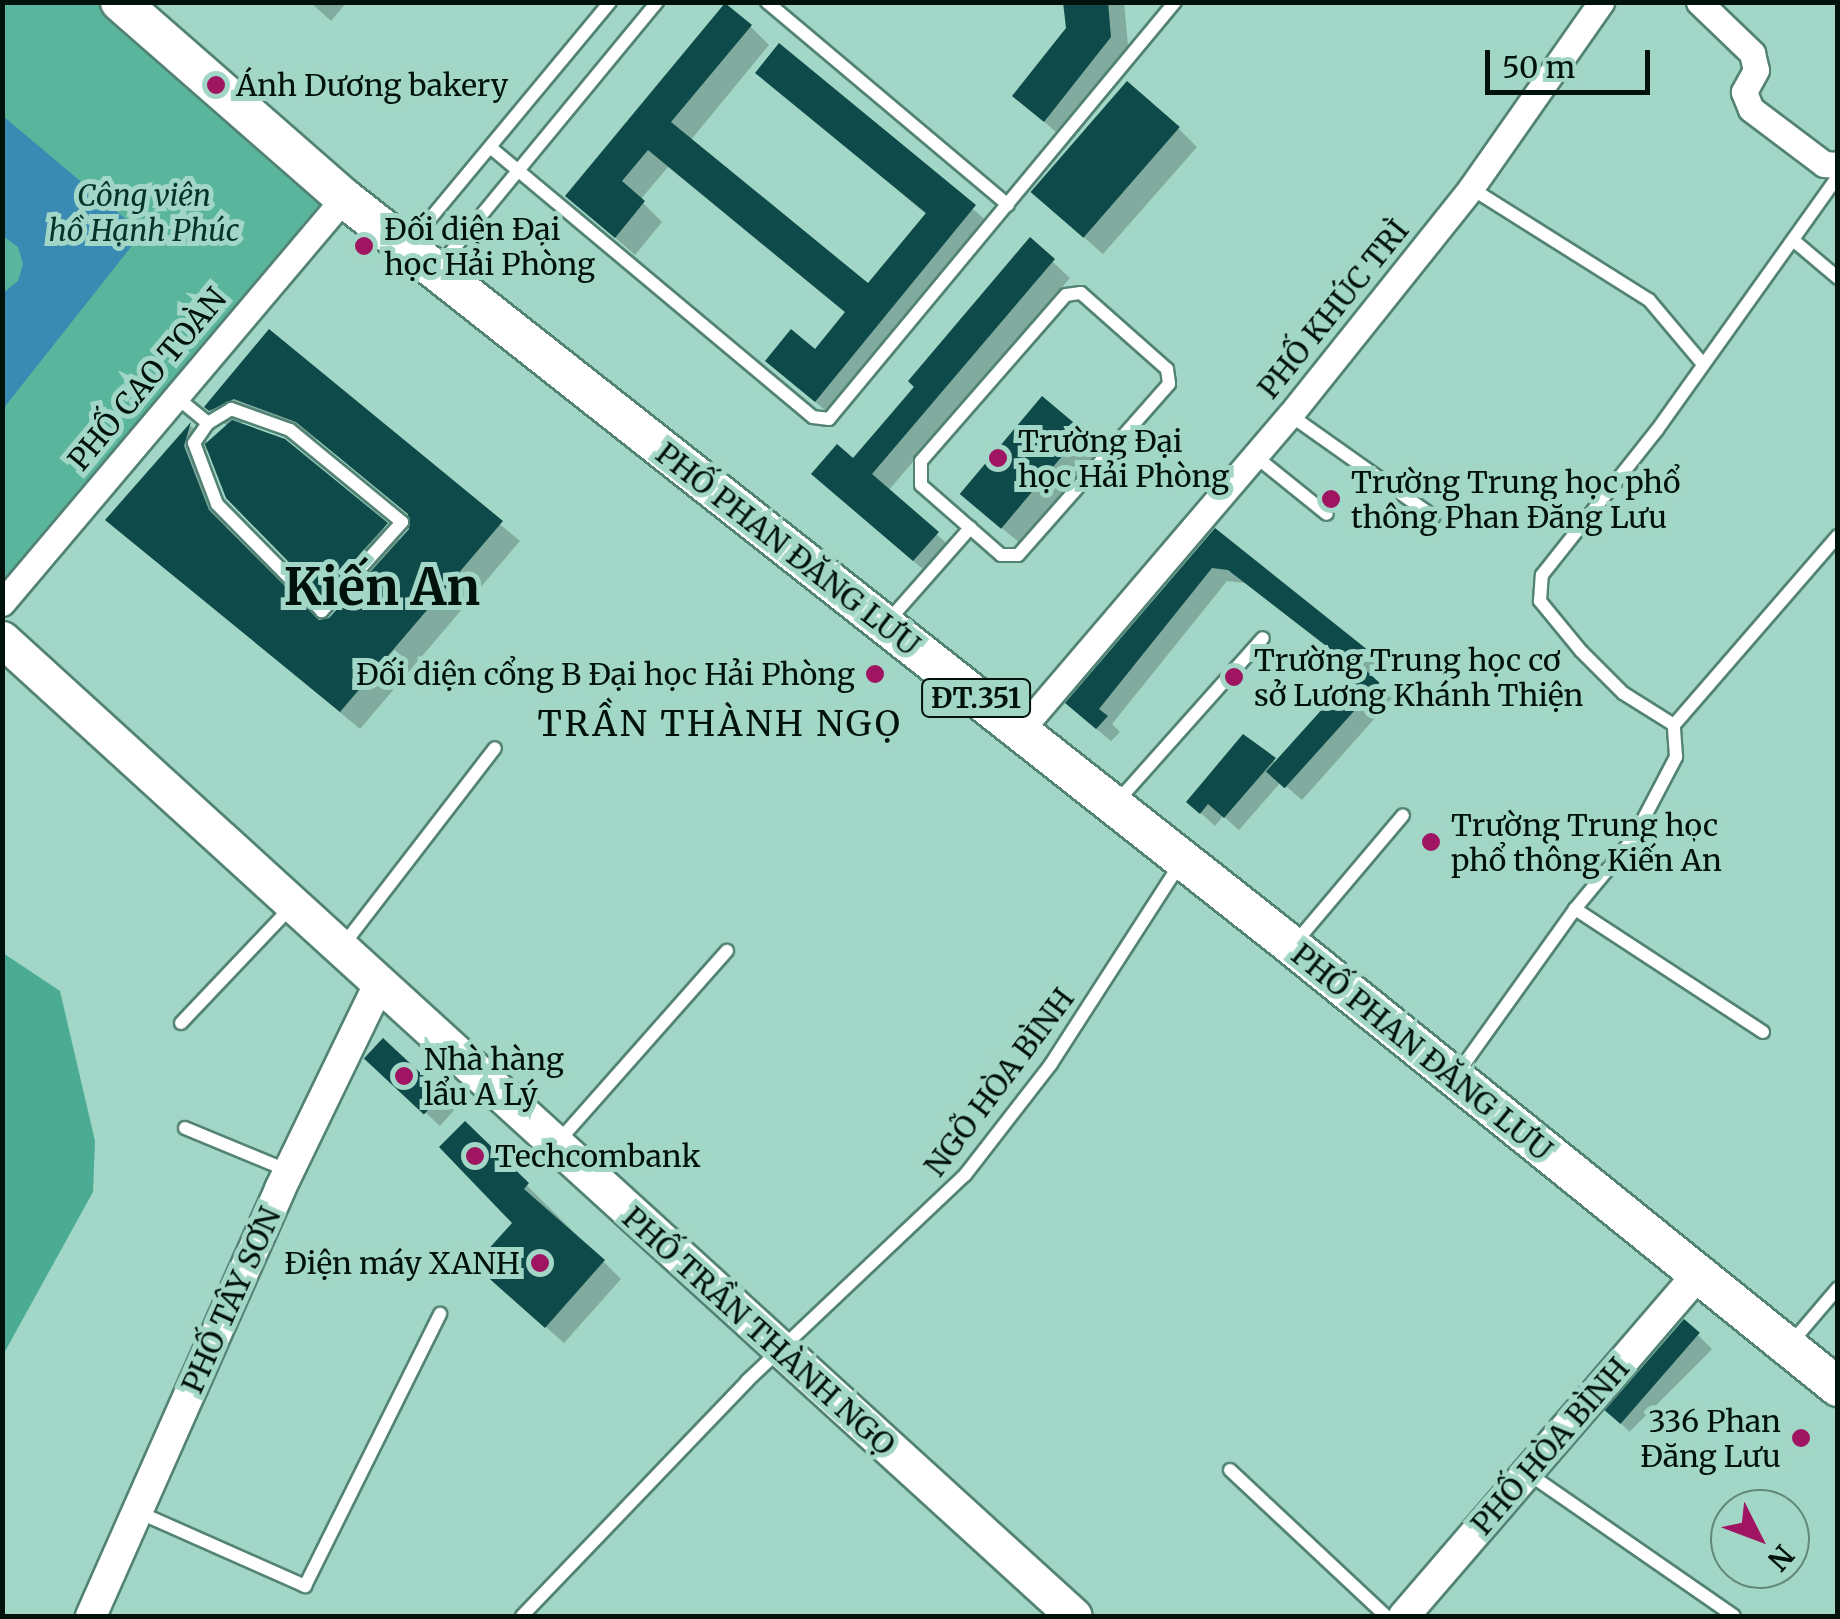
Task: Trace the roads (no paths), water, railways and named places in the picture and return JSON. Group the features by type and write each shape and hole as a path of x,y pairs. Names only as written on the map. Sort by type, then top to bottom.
{"main road":[{"name":"PHỐ PHAN ĐĂNG LƯU","path":"120,2 344,198 1456,1076 1696,1276 1789,1344 1838,1386"},
{"name":"PHỐ TRẦN THÀNH NGỌ","path":"2,639 378,986 1074,1616"}],"street":[{"name":"PHỐ KHÚC TRÌ","path":"1019,732 1290,415 1471,188 1600,2"},
{"path":"1699,2 1752,53 1756,70 1744,92 1751,109 1824,164 1838,165"},
{"name":"PHỐ CAO TOÀN","path":"2,604 344,198"},
{"name":"PHỐ TÂY SƠN","path":"91,1616 288,1171 378,986"},
{"name":"PHỐ HÒA BÌNH","path":"1404,1616 1696,1276"}],"lane":[{"path":"421,259 490,147 610,2"},
{"path":"421,259 519,172 657,2"},
{"path":"766,2 1008,205"},
{"path":"490,147 822,421 836,414 1175,2"},
{"path":"1674,725 1624,692 1581,650 1540,601 1542,575 1838,176"},
{"path":"1471,188 1649,300 1702,363"},
{"path":"1793,240 1838,278"},
{"path":"1081,293 1167,369 1168,384 1018,555 1001,555 970,528 921,484 920,461 1066,295 1081,293"},
{"path":"175,396 208,424"},
{"path":"230,409 290,430 402,522 322,611 217,504 194,444 208,424 230,409"},
{"path":"1290,415 1434,517"},
{"path":"1254,456 1327,514"},
{"path":"884,626 970,528"},
{"path":"1456,1076 1575,910 1633,840 1676,757 1674,725 1838,536"},
{"path":"1114,806 1263,638"},
{"path":"340,950 495,748"},
{"path":"1292,946 1402,815"},
{"name":"NGÕ HÒA BÌNH","path":"522,1616 747,1381 784,1353 966,1175 1052,1064 1182,860"},
{"path":"181,1023 292,906"},
{"path":"1575,910 1764,1032"},
{"path":"556,1145 726,951"},
{"path":"185,1128 288,1171"},
{"path":"1789,1344 1838,1288"},
{"path":"138,1512 306,1586 440,1314"},
{"path":"1230,1470 1386,1616"},
{"path":"1526,1472 1734,1616"}],"water":[{"path":"3,116 142,233 3,409 3,293 18,281 23,264 18,247 3,236"}],"place":[{"name":"Ánh Dương bakery","path":"216,85"},
{"name":"Đối diện Đại học Hải Phòng","path":"364,246"},
{"name":"Trường Đại học Hải Phòng","path":"998,458"},
{"name":"Trường Trung học phổ thông Phan Đăng Lưu","path":"1331,499"},
{"name":"Đối diện cổng B Đại học Hải Phòng","path":"875,674"},
{"name":"Trường Trung học cơ sở Lương Khánh Thiện","path":"1234,677"},
{"name":"Trường Trung học phổ thông Kiến An","path":"1431,842"},
{"name":"Nhà hàng lẩu A Lý","path":"404,1076"},
{"name":"Techcombank","path":"475,1156"},
{"name":"Điện máy XANH","path":"540,1263"},
{"name":"336 Phan Đăng Lưu","path":"1801,1438"}],"district":[{"name":"Kiến An","path":"382,588"},
{"name":"TRẦN THÀNH NGỌ","path":"720,724"}],"park label":[{"name":"Công viên hồ Hạnh Phúc","path":"144,212"}]}
